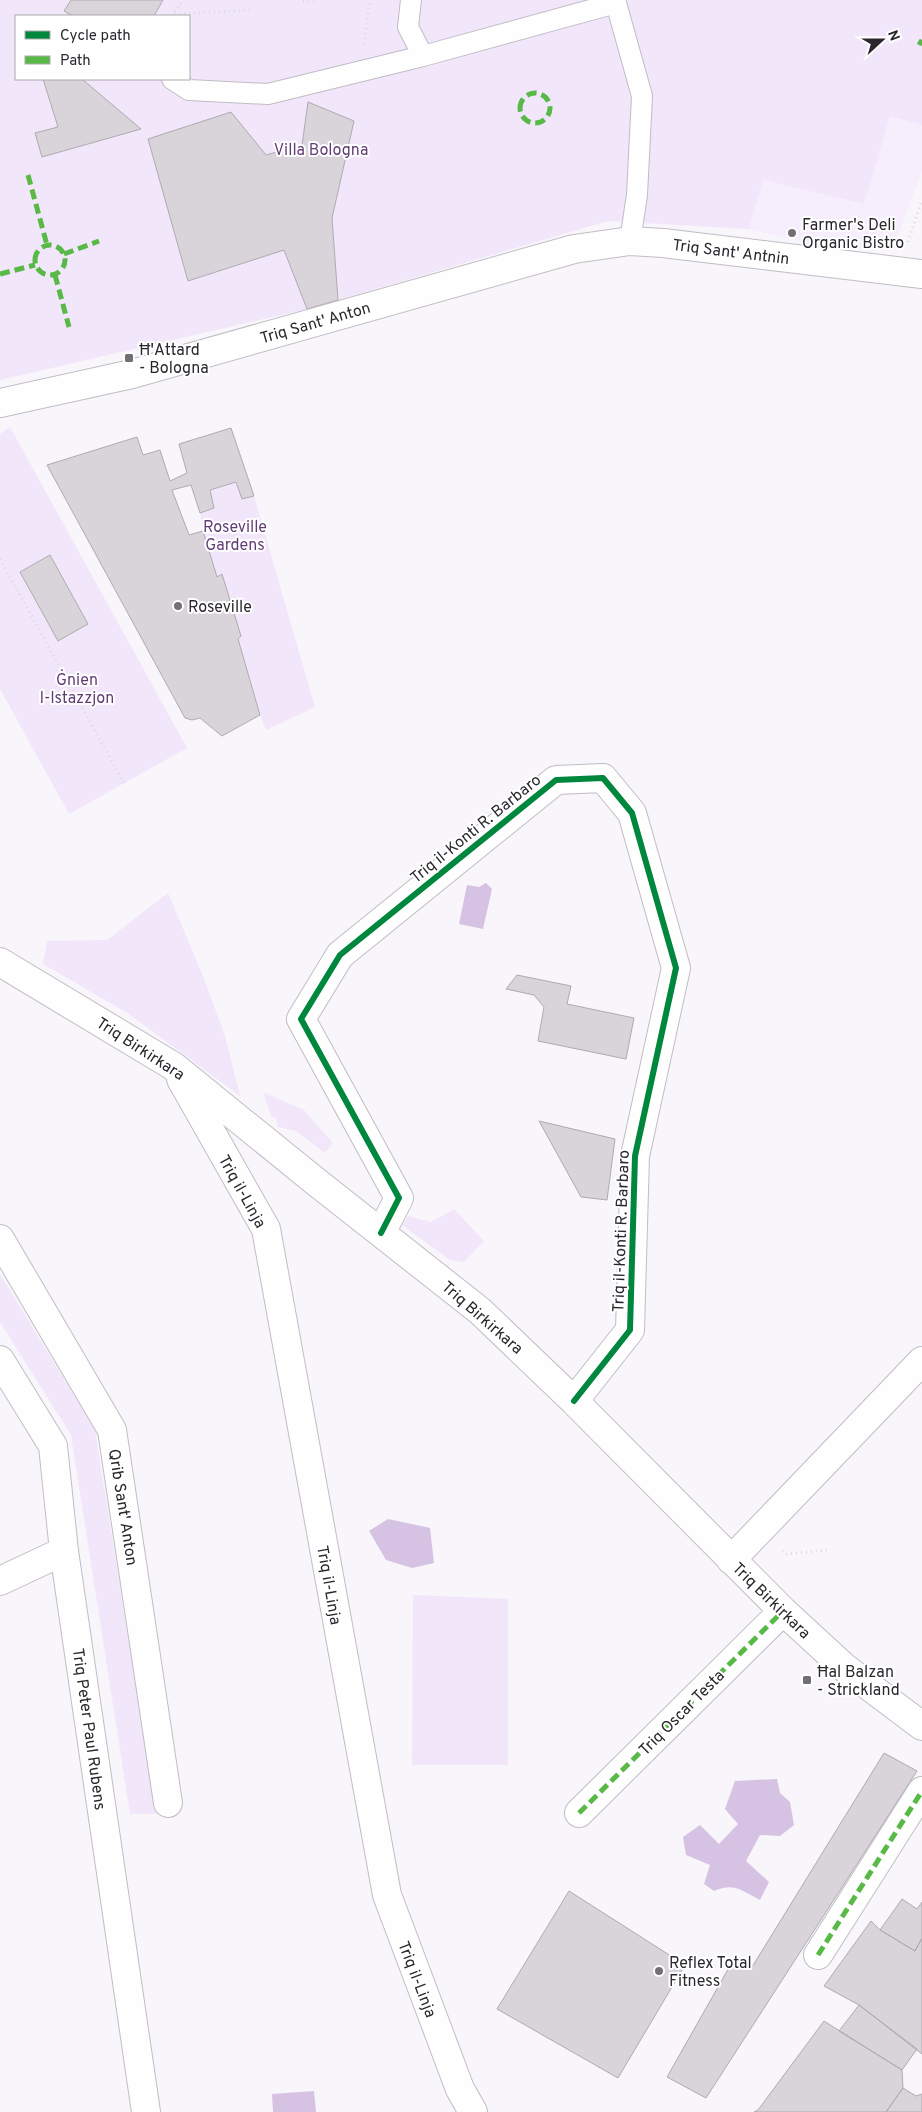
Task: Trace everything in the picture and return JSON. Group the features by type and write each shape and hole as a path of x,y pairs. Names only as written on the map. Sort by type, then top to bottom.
{"street":[{"name":"Triq Sant' Antnin","path":"630,241 663,243 910,273"},
{"name":"Triq Sant' Anton","path":"0,403 132,374 574,249 630,241"},
{"name":"Triq il-Konti R. Barbaro","path":"381,1233 399,1198 301,1019 340,956 556,780 603,778 632,813 676,968 635,1156 630,1330 574,1401"},
{"name":"Triq Birkirkara","path":"0,962 173,1066 480,1311 574,1401 783,1611 845,1668 922,1726"},
{"name":"Triq il-Linja","path":"173,1066 266,1229 387,1895 460,2089 473,2112"},
{"name":"Qrib Sant' Anton","path":"0,1239 112,1430 168,1803"},
{"name":"Triq Peter Paul Rubens","path":"0,1360 53,1446 64,1550 146,2112"},
{"path":"731,1560 922,1361"},
{"path":"0,1581 64,1550"},
{"name":"Triq Oscar Testa","path":"579,1813 783,1611"},
{"path":"818,1955 922,1792"}],"lane":[{"path":"411,0 408,27 423,56"},
{"path":"174,80 189,90 268,94 423,56 616,3 642,96 637,195 630,241"}],"path":[{"path":"173,15 183,0"},
{"path":"303,2 317,0"},
{"path":"173,15 254,10"},
{"path":"910,273 922,200"},
{"path":"0,559 124,783"},
{"path":"760,1530 786,1554 827,1550"}],"shaded area":[{"path":"890,116 922,125 922,171 893,249 828,248 749,229 763,180 863,204"},
{"path":"486,883 492,889 483,929 459,924 467,885 479,887"},
{"path":"388,1519 430,1528 434,1563 412,1568 386,1560 369,1531"},
{"path":"777,1779 780,1793 790,1802 794,1825 780,1836 760,1835 746,1861 769,1882 760,1900 733,1888 727,1887 714,1891 704,1884 710,1865 686,1855 683,1837 700,1825 719,1844 738,1824 725,1809 735,1781"},
{"path":"314,2091 316,2112 273,2112 272,2094"}],"green space":[{"name":"Villa Bologna","path":"0,0 922,0 922,125 890,116 864,204 763,180 749,229 608,221 307,309 0,380"},
{"name":"Ġnien l-Istazzjon","path":"10,427 187,748 69,814 0,689 0,434"},
{"name":"Roseville Gardens","path":"236,482 243,499 254,496 315,707 266,730 238,639 241,636 222,575 217,577 203,531 200,513 214,508 210,490"},
{"path":"168,893 203,976 225,1036 240,1096 129,1014 43,964 47,941 107,940"},
{"path":"263,1092 304,1110 333,1143 325,1153 296,1131 278,1127 275,1117 272,1118"},
{"path":"454,1209 484,1241 464,1262 450,1260 402,1225 408,1216 431,1222"},
{"path":"0,1274 95,1430 156,1814 130,1814 71,1435 0,1322"},
{"path":"413,1595 508,1599 508,1765 412,1765"}],"building":[{"path":"71,0 163,0 155,15 71,15 64,11"},
{"path":"43,80 83,80 141,129 42,157 35,133 58,127"},
{"path":"308,102 354,121 332,218 338,300 307,309 284,250 188,281 148,139 231,112 266,155 302,145"},
{"name":"Roseville","path":"231,428 254,496 242,499 236,482 210,490 214,508 200,513 191,485 172,490 189,535 203,531 217,577 222,574 241,636 238,639 260,715 222,736 200,718 192,720 185,718 47,465 137,437 143,455 160,450 170,481 187,473 179,444"},
{"path":"50,555 88,624 58,641 20,572"},
{"path":"517,975 571,986 567,1004 634,1018 626,1059 538,1041 544,1007 534,995 506,989"},
{"path":"539,1121 615,1139 607,1200 581,1197"},
{"path":"884,1753 917,1771 706,2098 667,2077 735,1957 752,1967"},
{"path":"569,1891 685,1965 618,2078 497,2009"},
{"path":"902,1899 917,1909 922,1902 922,1938 915,1951 880,1930"},
{"path":"871,1921 880,1930 915,1951 922,1938 922,2054 859,2005 824,1986"},
{"path":"859,2005 917,2049 902,2070 839,2031"},
{"path":"824,2021 902,2070 903,2088 886,2112 754,2112 758,2110"},
{"path":"903,2088 916,2096 922,2094 922,2112 886,2112"}],"marked path":[{"path":"919,45 922,40"},
{"path":"535,93 546,97 550,108 546,119 535,123 524,119 520,108 524,97 535,93"},
{"path":"28,175 47,245"},
{"path":"64,254 99,241"},
{"path":"50,245 61,249 65,260 61,271 50,275 39,271 35,260 39,249 50,245"},
{"path":"0,274 35,265"},
{"path":"55,275 69,327"},
{"path":"579,1813 783,1611"},
{"path":"818,1955 922,1791"}],"cycle path":[{"path":"381,1233 399,1198 301,1019 340,955 556,780 603,778 632,813 676,968 635,1156 630,1330 574,1401"}],"place":[{"name":"Farmer's Deli Organic Bistro","path":"792,233"},
{"name":"Ħ'Attard - Bologna","path":"129,358"},
{"name":"Roseville","path":"178,606"},
{"name":"Ħal Balzan - Strickland","path":"807,1680"},
{"name":"Reflex Total Fitness","path":"659,1971"}]}
